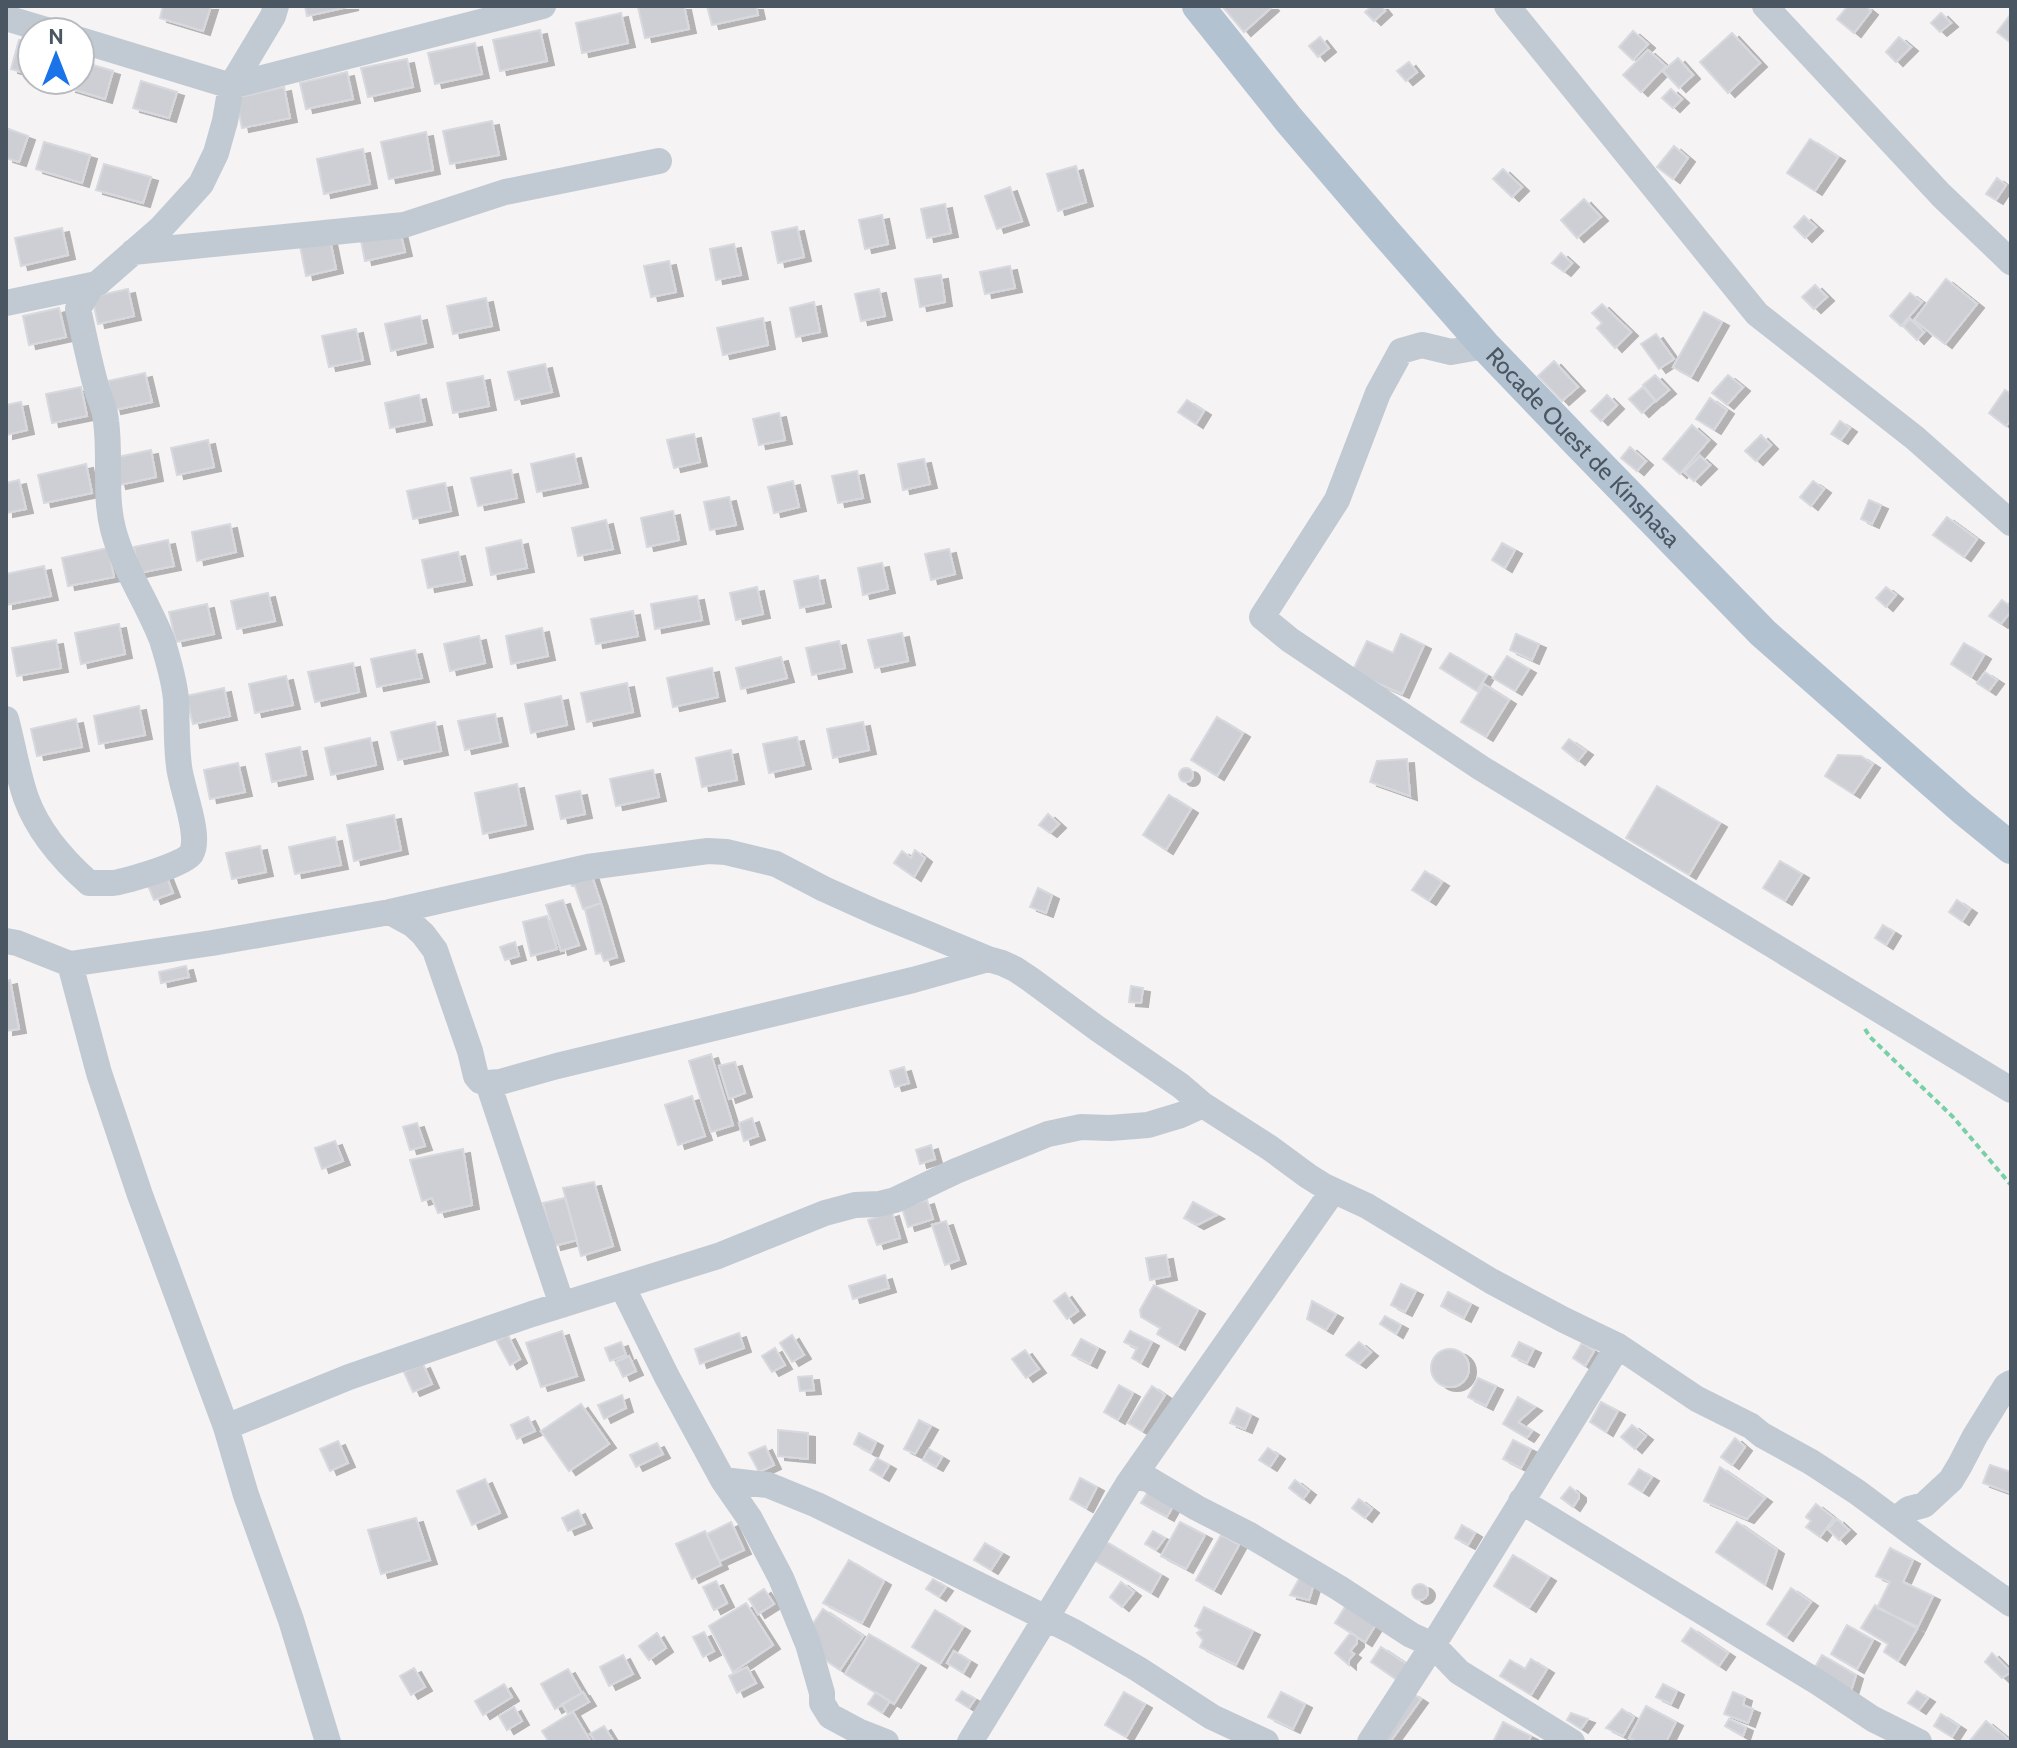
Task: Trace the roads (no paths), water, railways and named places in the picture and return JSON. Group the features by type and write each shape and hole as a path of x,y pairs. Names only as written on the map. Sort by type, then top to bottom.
{"main road":[{"name":"Rocade Ouest de Kinshasa","path":"1198,6 1289,120 1485,346 1763,633 2011,848"}],"street":[{"path":"6,303 98,283 161,228 201,184 216,153 231,86 276,6"},
{"path":"96,45 231,86 543,6"},
{"path":"1507,6 1757,314 1915,438 2011,523"},
{"path":"1765,6 1941,195 2011,262"},
{"path":"133,252 404,225 505,192 659,161"},
{"path":"6,719 26,799 40,827 66,862 89,883 116,883 178,864 190,857 196,844 178,766 176,696 170,668 161,638 118,548 108,505 109,448 105,413 78,309 92,285"},
{"path":"50,293 78,309"},
{"path":"1485,346 1451,352 1422,345 1401,351 1378,393 1337,500 1262,617 1290,640 1481,768 2011,1090"},
{"path":"6,941 70,964 390,912 588,867 708,851 776,864 875,912 1015,969 1181,1086 1203,1105 1308,1176 1367,1206 1491,1281 1618,1346 1697,1399 1751,1426 1811,1462 2011,1604"},
{"path":"390,912 412,924 435,950 476,1076 488,1083 870,991 988,959"},
{"path":"70,964 99,1073 226,1427 328,1742"},
{"path":"488,1083 562,1305"},
{"path":"226,1427 349,1377 718,1256 825,1213 895,1200 956,1171 1061,1130 1148,1125 1203,1105"},
{"path":"970,1742 1128,1484 1333,1191"},
{"path":"622,1286 723,1480 750,1519 781,1578 808,1644 822,1703 830,1716 886,1742"},
{"path":"1370,1742 1618,1346"},
{"path":"1895,1520 1909,1509 1924,1505 1951,1480 1980,1427 2011,1383"},
{"path":"1134,1477 1148,1479 1339,1588 1411,1635 1433,1645 1459,1672 1572,1742"},
{"path":"723,1480 768,1485 817,1505 1074,1632 1212,1717 1266,1742"},
{"path":"1521,1501 1873,1719 1919,1742"}]}
